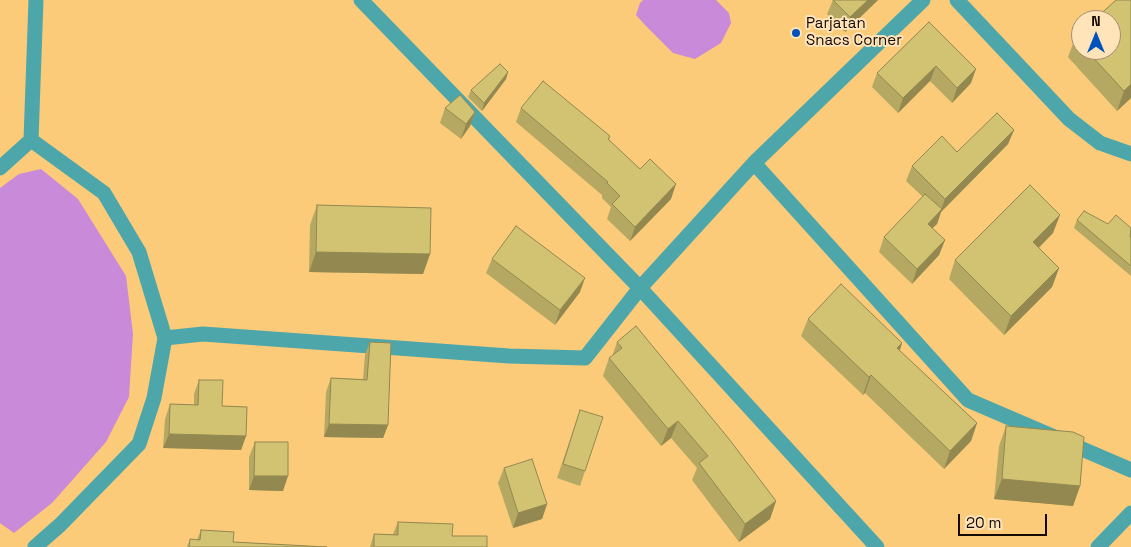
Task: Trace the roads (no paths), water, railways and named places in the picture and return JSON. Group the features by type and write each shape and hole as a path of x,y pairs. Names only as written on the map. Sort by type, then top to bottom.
{"lane":[{"path":"0,168 31,140 36,0"},
{"path":"361,0 640,288 877,547"},
{"path":"165,338 203,334 509,356 585,358 640,288 754,163 923,0"},
{"path":"956,0 1069,119 1100,143 1131,154"},
{"path":"31,140 104,193 139,252 165,338 154,398 139,444 66,519 35,547"},
{"path":"754,163 968,400 1131,470"},
{"path":"1098,547 1131,513"}],"place":[{"name":"Parjatan Snacs Corner","path":"796,33"}]}
